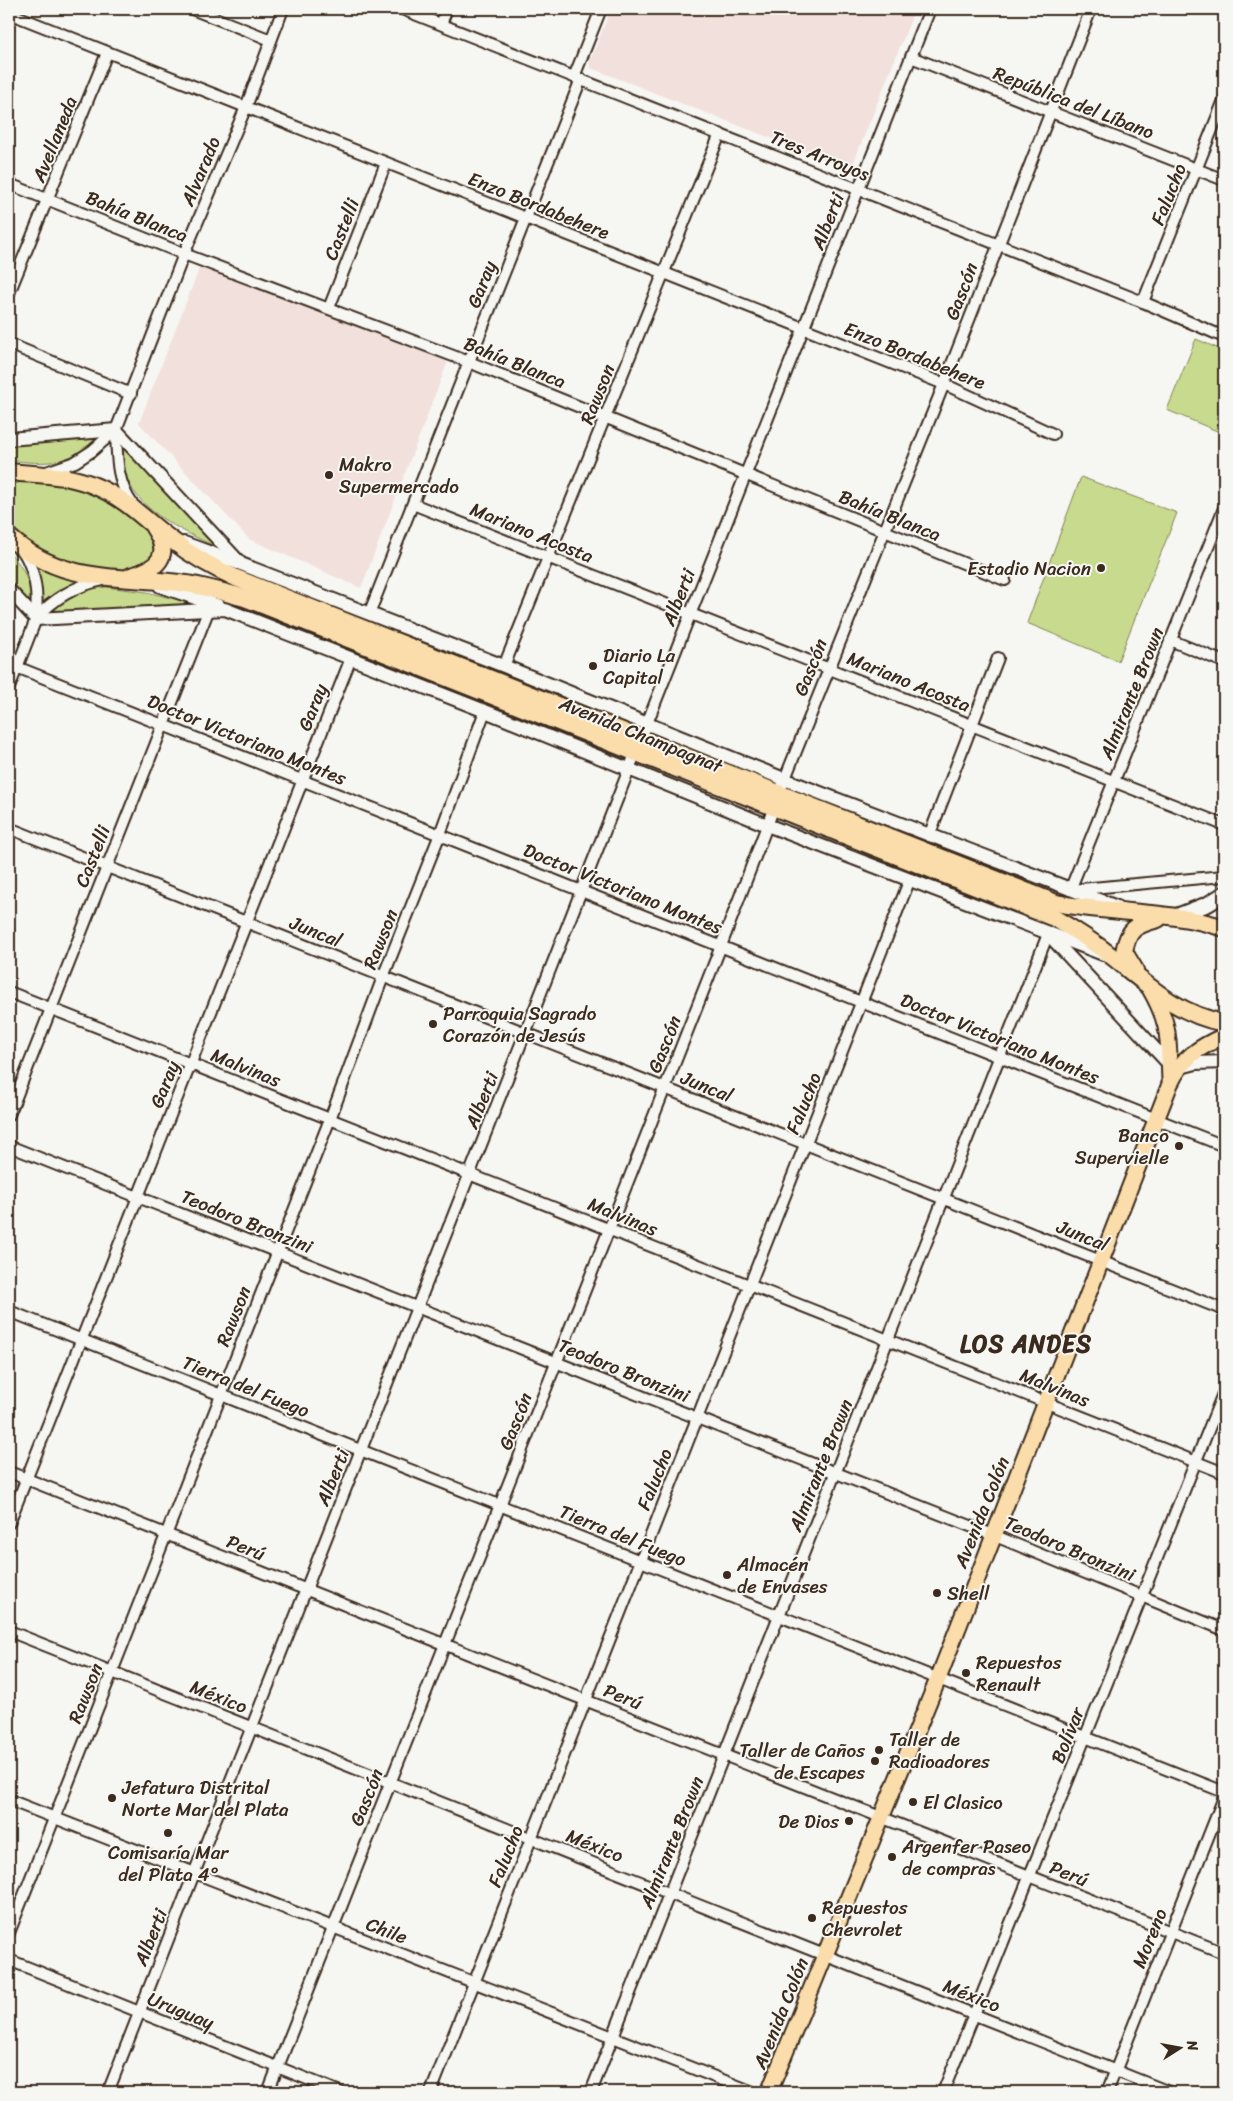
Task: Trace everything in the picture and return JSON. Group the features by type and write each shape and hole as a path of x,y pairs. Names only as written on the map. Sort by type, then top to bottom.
{"highway":[{"name":"Avenida Champagnat","path":"18,474 64,476 87,483 122,499 163,534 192,554 236,578 1056,903 1087,910 1170,917 1224,928"},
{"path":"116,578 147,572 158,561 162,551 160,539 141,514"},
{"name":"Avenida Champagnat","path":"12,540 38,557 62,568 89,576 188,584 244,598 641,739"},
{"name":"Avenida Champagnat","path":"779,794 1054,918 1075,930 1114,958 1168,1001 1193,1015 1224,1023"},
{"name":"Avenida Colón","path":"1146,984 1124,952 1127,937 1138,924 1170,917"}],"main road":[{"name":"Avenida Colón","path":"1170,917 1208,904 1224,894"},
{"name":"Avenida Colón","path":"769,2092 938,1679 1170,1084 1173,1066 1165,1020 1161,1009 1146,984"},
{"path":"1173,1066 1224,1036"}],"street":[{"path":"192,9 271,40"},
{"name":"Alvarado","path":"141,514 128,497 120,475 116,453 116,430 184,254 246,107 283,9"},
{"name":"Tres Arroyos","path":"402,9 1143,302 1224,337"},
{"path":"441,24 447,9"},
{"name":"Garay","path":"369,614 526,218 578,78 601,9"},
{"name":"Alberti","path":"108,2092 930,9"},
{"name":"Gascón","path":"268,2092 721,946 828,668 944,384 997,244 1091,9"},
{"path":"1220,9 1224,11"},
{"name":"Enzo Bordabehere","path":"9,13 944,384 1053,434"},
{"name":"Avellaneda","path":"9,293 107,52"},
{"name":"República del Líbano","path":"911,57 1224,180"},
{"name":"Falucho","path":"1143,302 1224,100"},
{"name":"Rawson","path":"504,666 665,274 720,134"},
{"name":"Castelli","path":"329,308 386,163"},
{"name":"Bahía Blanca","path":"9,184 184,254 469,362 745,476 1005,580"},
{"path":"9,344 131,394"},
{"path":"9,439 116,430"},
{"name":"Alvarado","path":"18,474 55,470 75,462 92,451 116,430"},
{"name":"Avenida Champagnat","path":"116,430 241,564"},
{"name":"Mariano Acosta","path":"413,504 1115,780 1224,825"},
{"name":"Almirante Brown","path":"1070,890 1224,508"},
{"name":"Avenida Champagnat","path":"163,534 504,666 641,739 779,794 929,836 1133,913"},
{"path":"12,540 27,558 34,574 38,600 36,619"},
{"path":"9,688 13,666 36,619 47,607 68,592 99,580 116,578"},
{"name":"Avenida Champagnat","path":"141,579 351,658 767,826 1114,958"},
{"path":"9,590 36,619"},
{"name":"Castelli","path":"9,1115 209,609"},
{"name":"Avenida Champagnat","path":"36,619 225,609"},
{"path":"1170,640 1224,662"},
{"name":"Garay","path":"9,1523 351,658"},
{"path":"929,836 998,658"},
{"name":"Doctor Victoriano Montes","path":"13,666 1224,1146"},
{"name":"Rawson","path":"9,1933 330,1119 383,977 440,834 485,711"},
{"name":"Juncal","path":"9,828 1224,1310"},
{"name":"Avenida Champagnat","path":"1070,890 1224,876"},
{"name":"Falucho","path":"431,2092 910,879"},
{"name":"Avenida Champagnat","path":"1048,934 1173,1066"},
{"name":"Almirante Brown","path":"591,2092 1048,934"},
{"name":"Malvinas","path":"9,992 1224,1473"},
{"path":"1173,1066 1224,1062"},
{"name":"Teodoro Bronzini","path":"9,1146 994,1535 1224,1630"},
{"name":"Tierra del Fuego","path":"9,1311 1224,1792"},
{"name":"Bolívar","path":"943,2092 1224,1391"},
{"name":"Perú","path":"9,1472 1224,1953"},
{"name":"México","path":"9,1631 1169,2092"},
{"name":"Moreno","path":"1107,2092 1224,1797"},
{"name":"Chile","path":"9,1800 752,2092"},
{"name":"Uruguay","path":"9,1960 340,2092"}],"shaded area":[{"path":"611,9 915,9 852,166 848,168 591,68 589,64"},
{"path":"203,259 448,361 361,588 249,539 139,423"}],"green space":[{"path":"1196,339 1224,351 1224,412 1217,431 1167,410"},
{"path":"100,435 79,452 58,461 9,460 9,443"},
{"path":"121,442 216,547 175,526 149,508 138,497 129,484 124,469"},
{"name":"Estadio Nacion","path":"1081,477 1177,513 1118,661 1027,623"},
{"path":"27,480 60,482 111,500 153,537 155,549 152,558 132,569 117,571 100,570 66,562 33,546 9,527 9,486"},
{"path":"9,552 19,564 26,577 30,591 31,607 9,584"},
{"path":"35,564 88,580 39,611 40,586"},
{"path":"106,587 147,592 194,604 49,613 68,597 90,589"}],"place":[{"name":"Makro Supermercado","path":"329,475"},
{"name":"Estadio Nacion","path":"1101,568"},
{"name":"Diario La Capital","path":"593,666"},
{"name":"Parroquia Sagrado Corazón de Jesús","path":"433,1024"},
{"name":"Banco Supervielle","path":"1179,1146"},
{"name":"Almacén de Envases","path":"727,1575"},
{"name":"Shell","path":"937,1593"},
{"name":"Repuestos Renault","path":"966,1673"},
{"name":"Taller de Radioadores","path":"879,1750"},
{"name":"Taller de Caños de Escapes","path":"875,1761"},
{"name":"Jefatura Distrital Norte Mar del Plata","path":"112,1798"},
{"name":"El Clasico","path":"913,1802"},
{"name":"De Dios","path":"849,1821"},
{"name":"Comisaría Mar del Plata 4°","path":"168,1833"},
{"name":"Argenfer Paseo de compras","path":"892,1857"},
{"name":"Repuestos Chevrolet","path":"812,1918"}],"district":[{"name":"LOS ANDES","path":"1026,1344"}]}
